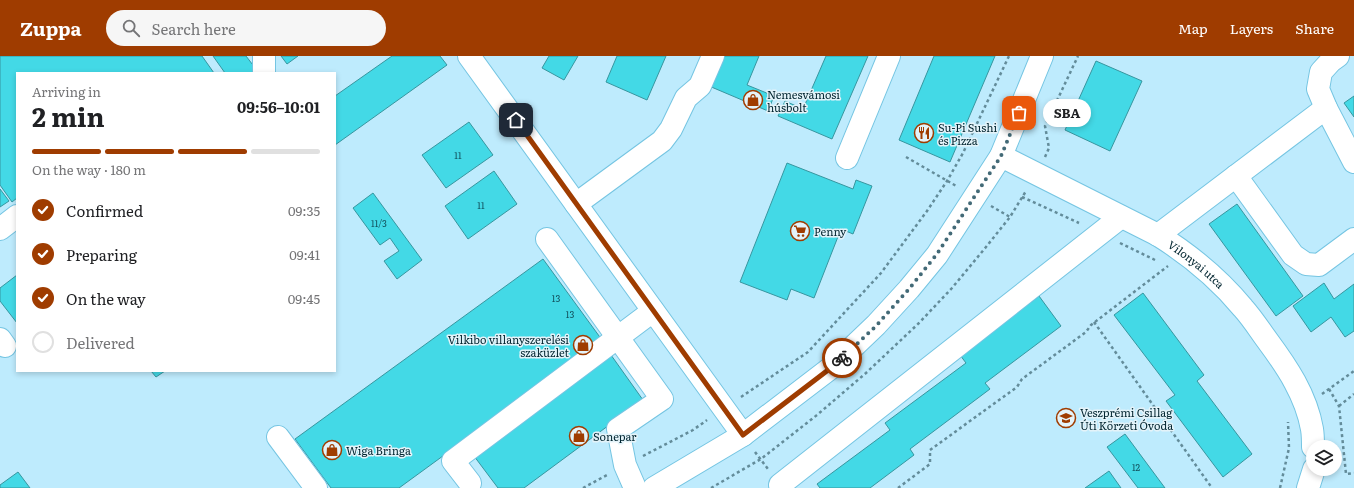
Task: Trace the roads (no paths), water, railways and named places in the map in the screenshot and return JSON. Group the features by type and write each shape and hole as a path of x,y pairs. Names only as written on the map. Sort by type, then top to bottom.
{"street":[{"path":"264,56 264,72"},
{"path":"469,56 743,435"},
{"path":"576,204 662,140 671,129 686,98 700,86 713,56"},
{"path":"847,158 889,56"},
{"path":"654,488 743,435 832,367 876,326 909,289 937,254 1001,156 1042,56"},
{"path":"1338,56 1331,61 1322,72 1318,89 1326,108 1354,162"},
{"path":"1158,235 1326,108"},
{"name":"Vilonyai utca","path":"1001,156 1158,235 1201,265 1244,309 1286,366 1299,389 1306,406 1312,429 1313,440"},
{"path":"1236,176 1293,255 1306,264 1319,264 1354,239"},
{"path":"0,229 16,217"},
{"path":"781,487 1121,217"},
{"path":"547,239 662,399 618,429 625,465 635,488"},
{"path":"470,483 453,461 653,311"},
{"path":"278,437 316,488"},
{"path":"1308,488 1312,476"}],"place":[{"name":"Nemesvámosi húsbolt","path":"753,100"},
{"name":"SBA","path":"1019,113"},
{"name":"Su-Pi Sushi és Pizza","path":"924,133"},
{"name":"Penny","path":"800,231"},
{"name":"Vilkibo villanyszerelési szaküzlet","path":"583,345"},
{"name":"Veszprémi Csillag Úti Körzeti Óvoda","path":"1066,418"},
{"name":"Sonepar","path":"579,436"},
{"name":"Wiga Bringa","path":"332,450"}]}
